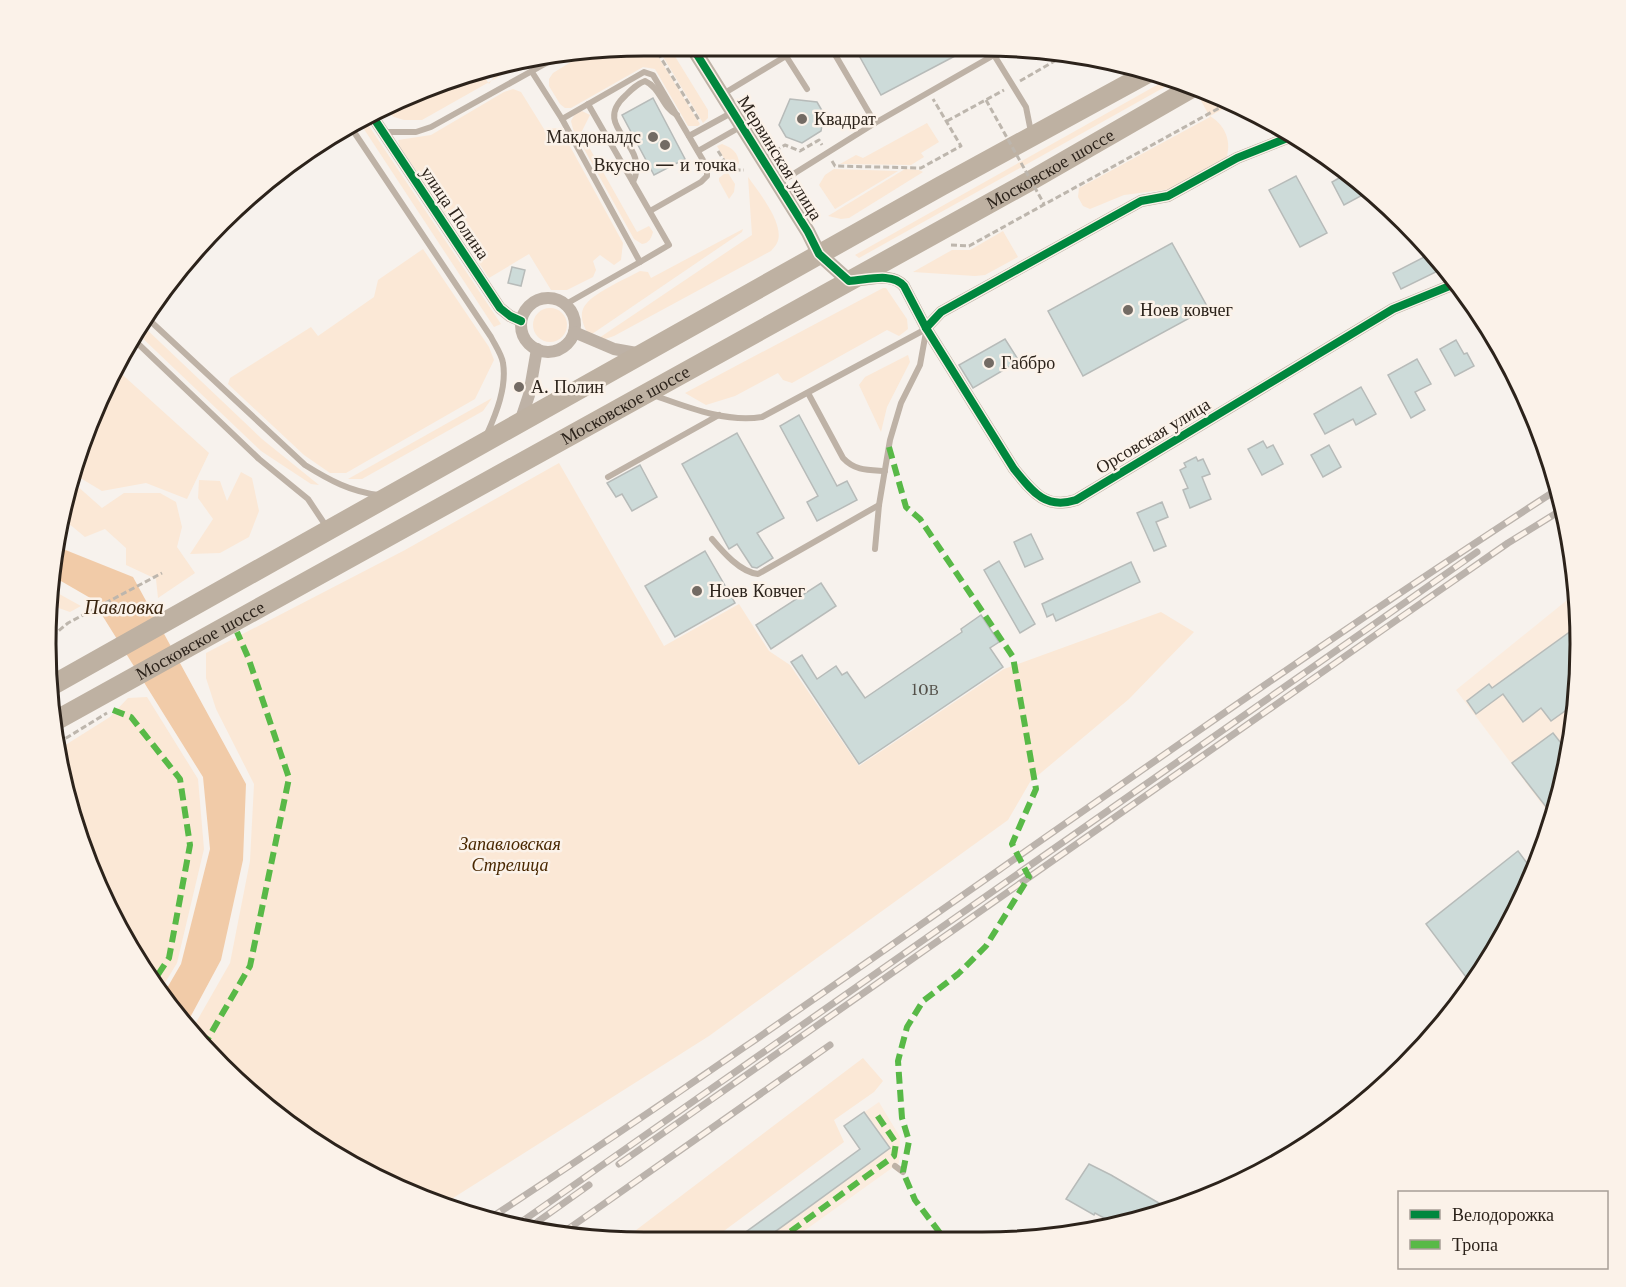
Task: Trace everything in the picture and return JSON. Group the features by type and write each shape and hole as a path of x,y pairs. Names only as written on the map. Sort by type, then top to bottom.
{"main road":[{"name":"Московское шоссе","path":"57,681 96,661 819,254 1140,77"},
{"name":"Московское шоссе","path":"61,718 849,281 1185,92"}],"street":[{"name":"Мервинская улица","path":"698,56 779,183 819,254 849,281"},
{"name":"улица Полина","path":"375,120 500,308 521,321"},
{"path":"926,328 941,312 1141,201 1168,196 1237,158 1285,139"},
{"name":"Орсовская улица","path":"849,281 892,278 904,286 926,328 1014,469 1029,487 1053,504 1076,500 1393,309 1449,286"},
{"path":"543,298 559,300 566,304 574,317 574,332 571,339 559,349 544,351 537,349 525,338 521,321 528,306 543,298"},
{"path":"574,332 614,349 643,354"},
{"path":"520,422 529,395 537,349"}],"lane":[{"path":"723,94 786,56 807,89"},
{"path":"836,56 875,123"},
{"path":"779,183 875,123 992,56"},
{"path":"995,56 1026,107 1032,136"},
{"path":"383,132 416,132 431,128 545,65"},
{"path":"532,72 562,119 640,262"},
{"path":"562,119 644,72 653,75 707,167 707,176 701,182 650,211"},
{"path":"633,182 637,173 637,164 615,122 613,113 615,106 638,84 645,81 652,84 670,112 677,115"},
{"path":"566,304 669,244 588,104"},
{"path":"690,136 734,111"},
{"path":"698,151 742,125"},
{"path":"354,132 491,337 503,363 502,390 494,418 482,444"},
{"path":"152,322 305,465 335,483 364,493 388,496"},
{"path":"647,393 718,415 738,419 762,417 926,328"},
{"path":"875,549 879,505 890,440 899,409 922,359 926,328"},
{"path":"138,343 259,459 308,499 328,529"},
{"path":"808,393 843,458 850,466 885,471"},
{"path":"608,477 718,415"},
{"path":"712,539 732,560 752,573 758,574 879,505"},
{"path":"895,1166 903,1172"}],"path":[{"path":"660,56 704,128"},
{"path":"921,168 961,146 929,92"},
{"path":"986,100 1044,204"},
{"path":"943,250 953,244 969,246 1222,106"},
{"path":"712,142 729,170 744,170"},
{"path":"56,633 68,623 162,573"}],"shaded area":[{"path":"1568,599 1569,682 1565,720 1559,758 1546,810 1456,690"},
{"path":"879,1102 900,1137 899,1163 803,1232 746,1232 860,1149 844,1126"}],"green space":[{"path":"658,56 700,124 688,126 655,69 643,67 571,108 565,108 560,104 549,86 549,79 553,73 574,60"},
{"path":"663,56 675,56 708,110 708,118 703,123"},
{"path":"506,72 491,81 495,75"},
{"path":"485,78 488,83 422,120 404,120 389,113 418,100"},
{"path":"1160,83 1167,86 859,258 855,255"},
{"path":"513,89 521,92 544,129 560,128 623,243 621,260 614,265 600,255 593,261 596,270 593,277 567,290 551,290 529,254 489,278 400,147 398,140 431,135"},
{"path":"1199,97 1225,108 1210,116 1216,120 1226,135 1228,153 1226,160 1171,189 1124,195 1090,209 1083,206 1078,197 1079,188 1210,117"},
{"path":"582,111 590,115 581,133 637,232 649,226 653,232 646,243 642,244 634,239 573,129 571,121 575,114"},
{"path":"927,123 939,142 921,153 924,157 911,165 840,164 856,155 863,158"},
{"path":"368,124 501,324 494,327 363,127"},
{"path":"722,144 736,153 739,163 736,167 727,164 717,146"},
{"path":"834,169 898,171 835,209 819,185 825,175"},
{"path":"905,169 923,172 849,218 828,216"},
{"path":"728,173 735,184 734,192 729,199 719,181 719,178"},
{"path":"748,177 770,208 778,227 777,243 771,251 614,336 599,338 752,235"},
{"path":"743,229 742,232 592,334 587,332 582,320 583,309 600,292 640,271 648,272 651,278"},
{"path":"1003,231 1018,257 985,275 913,272 952,250 970,250"},
{"path":"423,249 489,347 494,360 475,399 346,473 330,473 304,455 228,384 230,378 311,327 318,336 374,297 378,280"},
{"path":"886,288 907,319 908,329 899,336 887,330 792,383 783,380 778,373 735,396 706,405 685,393"},
{"path":"550,308 562,313 567,325 562,337 550,342 538,337 533,325 538,313"},
{"path":"147,330 262,439 319,485 311,484 261,451 142,337"},
{"path":"908,355 910,362 887,407 881,432 859,385 865,377"},
{"path":"121,373 209,453 187,499 146,483 102,491 80,478 100,418"},
{"path":"492,398 483,411 362,479 348,479"},
{"name":"Запавловская Стрелица","path":"559,463 664,646 739,604 769,651 790,665 859,766 1004,669 1161,612 1194,632 1129,699 1030,782 1008,820 709,1036 451,1199 383,1171 349,1153 317,1132 256,1086 195,1024 230,963 250,861 254,784 216,709 206,678 206,653 405,550"},
{"path":"241,472 252,478 259,511 249,537 220,553 190,554 213,519 198,498 199,480 220,481 227,501"},
{"path":"77,486 102,508 124,493 160,493 176,502 182,527 177,547 195,573 158,598 156,579 126,565 126,548 105,529 85,537 68,523"},
{"path":"58,593 81,606 70,612 57,607"},
{"path":"147,697 198,779 204,849 177,963 165,983 134,938 100,869 76,796 65,745 110,717 128,698"},
{"path":"863,1058 883,1081 874,1092 834,1120 844,1142 722,1232 634,1231"}],"water":[{"name":"Павловка","path":"64,549 133,577 246,784 243,860 221,960 190,1017 167,987 181,964 210,849 203,777 92,599 60,580"}],"building":[{"path":"859,56 955,56 881,95"},
{"name":"Макдоналдс","path":"653,98 685,159 654,175 622,115"},
{"name":"Квадрат","path":"790,99 817,102 824,114 821,131 802,143 786,137 779,125"},
{"path":"1296,176 1327,233 1300,247 1269,190"},
{"path":"1340,177 1363,195 1344,205 1332,182"},
{"name":"Ноев ковчег","path":"1172,243 1208,308 1083,376 1048,311"},
{"path":"1425,256 1437,271 1401,289 1393,273"},
{"path":"512,267 525,270 521,286 508,283"},
{"name":"Габбро","path":"1005,339 1019,361 973,388 959,365"},
{"path":"1456,340 1474,366 1455,376 1440,349"},
{"path":"1417,359 1431,384 1415,392 1425,410 1411,418 1388,375"},
{"path":"1361,387 1376,414 1356,425 1353,419 1325,434 1314,414"},
{"path":"799,415 837,486 847,481 857,500 817,521 807,502 818,496 780,426"},
{"path":"737,433 784,518 757,533 773,558 757,568 752,567 737,544 729,549 682,464"},
{"path":"1263,441 1267,448 1273,445 1283,464 1262,475 1248,449"},
{"path":"1329,445 1341,467 1323,477 1311,455"},
{"path":"1196,457 1198,461 1203,459 1210,474 1202,477 1211,499 1190,508 1183,490 1188,488 1180,470 1186,467 1184,463"},
{"path":"640,465 657,497 632,511 622,494 616,497 607,483"},
{"path":"1162,502 1168,517 1156,522 1166,546 1154,551 1137,513"},
{"path":"1031,534 1043,559 1025,567 1014,542"},
{"name":"Ноев Ковчег","path":"705,551 735,603 675,637 645,586"},
{"path":"999,561 1035,624 1020,633 984,570"},
{"path":"1131,562 1140,582 1056,621 1053,614 1047,617 1042,604"},
{"path":"821,583 836,606 771,649 756,625"},
{"path":"981,615 999,642 990,648 1003,667 859,764 791,662 802,655 817,679 836,666 842,675 847,672 865,698 962,632 961,629"},
{"path":"1570,632 1566,710 1551,721 1541,708 1523,722 1503,694 1476,714 1467,701 1489,684 1492,688"},
{"path":"1553,733 1561,744 1547,807 1512,763"},
{"path":"1518,851 1528,864 1492,938 1466,977 1426,924"},
{"path":"864,1112 890,1148 775,1232 746,1232 860,1149 844,1126"},
{"path":"1089,1164 1160,1204 1105,1218 1095,1213 1094,1215 1066,1199"}],"railway":[{"path":"498,1213 757,1038 1289,669 1551,494"},
{"path":"619,1164 1394,622 1508,543 1555,514"},
{"path":"525,1219 1477,552"},
{"path":"572,1226 830,1045"},
{"path":"538,1221 589,1185"}],"marked path":[{"path":"889,447 906,507 920,519 1013,657 1036,789 1012,844 1029,877 986,946 958,974 923,1001 907,1027 898,1061 902,1118 909,1141 903,1172 915,1200 939,1232"},
{"path":"208,1038 250,966 289,778 248,657 237,632"},
{"path":"113,710 131,717 180,779 190,845 169,958 158,974"},
{"path":"790,1232 894,1156 896,1143 875,1112"}],"cycle path":[{"path":"698,56 808,232 819,254 849,281 886,278 893,279 904,286 926,328 1014,469 1033,491 1048,500 1056,502 1076,500 1393,309 1449,286"},
{"path":"375,120 500,308 521,321"},
{"path":"926,328 941,312 1141,201 1168,196 1237,158 1285,139"}],"place":[{"name":"Квадрат","path":"802,119"},
{"name":"Макдоналдс","path":"653,137"},
{"name":"Вкусно — и точка","path":"665,145"},
{"name":"Ноев ковчег","path":"1128,310"},
{"name":"Габбро","path":"989,363"},
{"name":"А. Полин","path":"519,387"},
{"name":"Ноев Ковчег","path":"697,591"}]}
